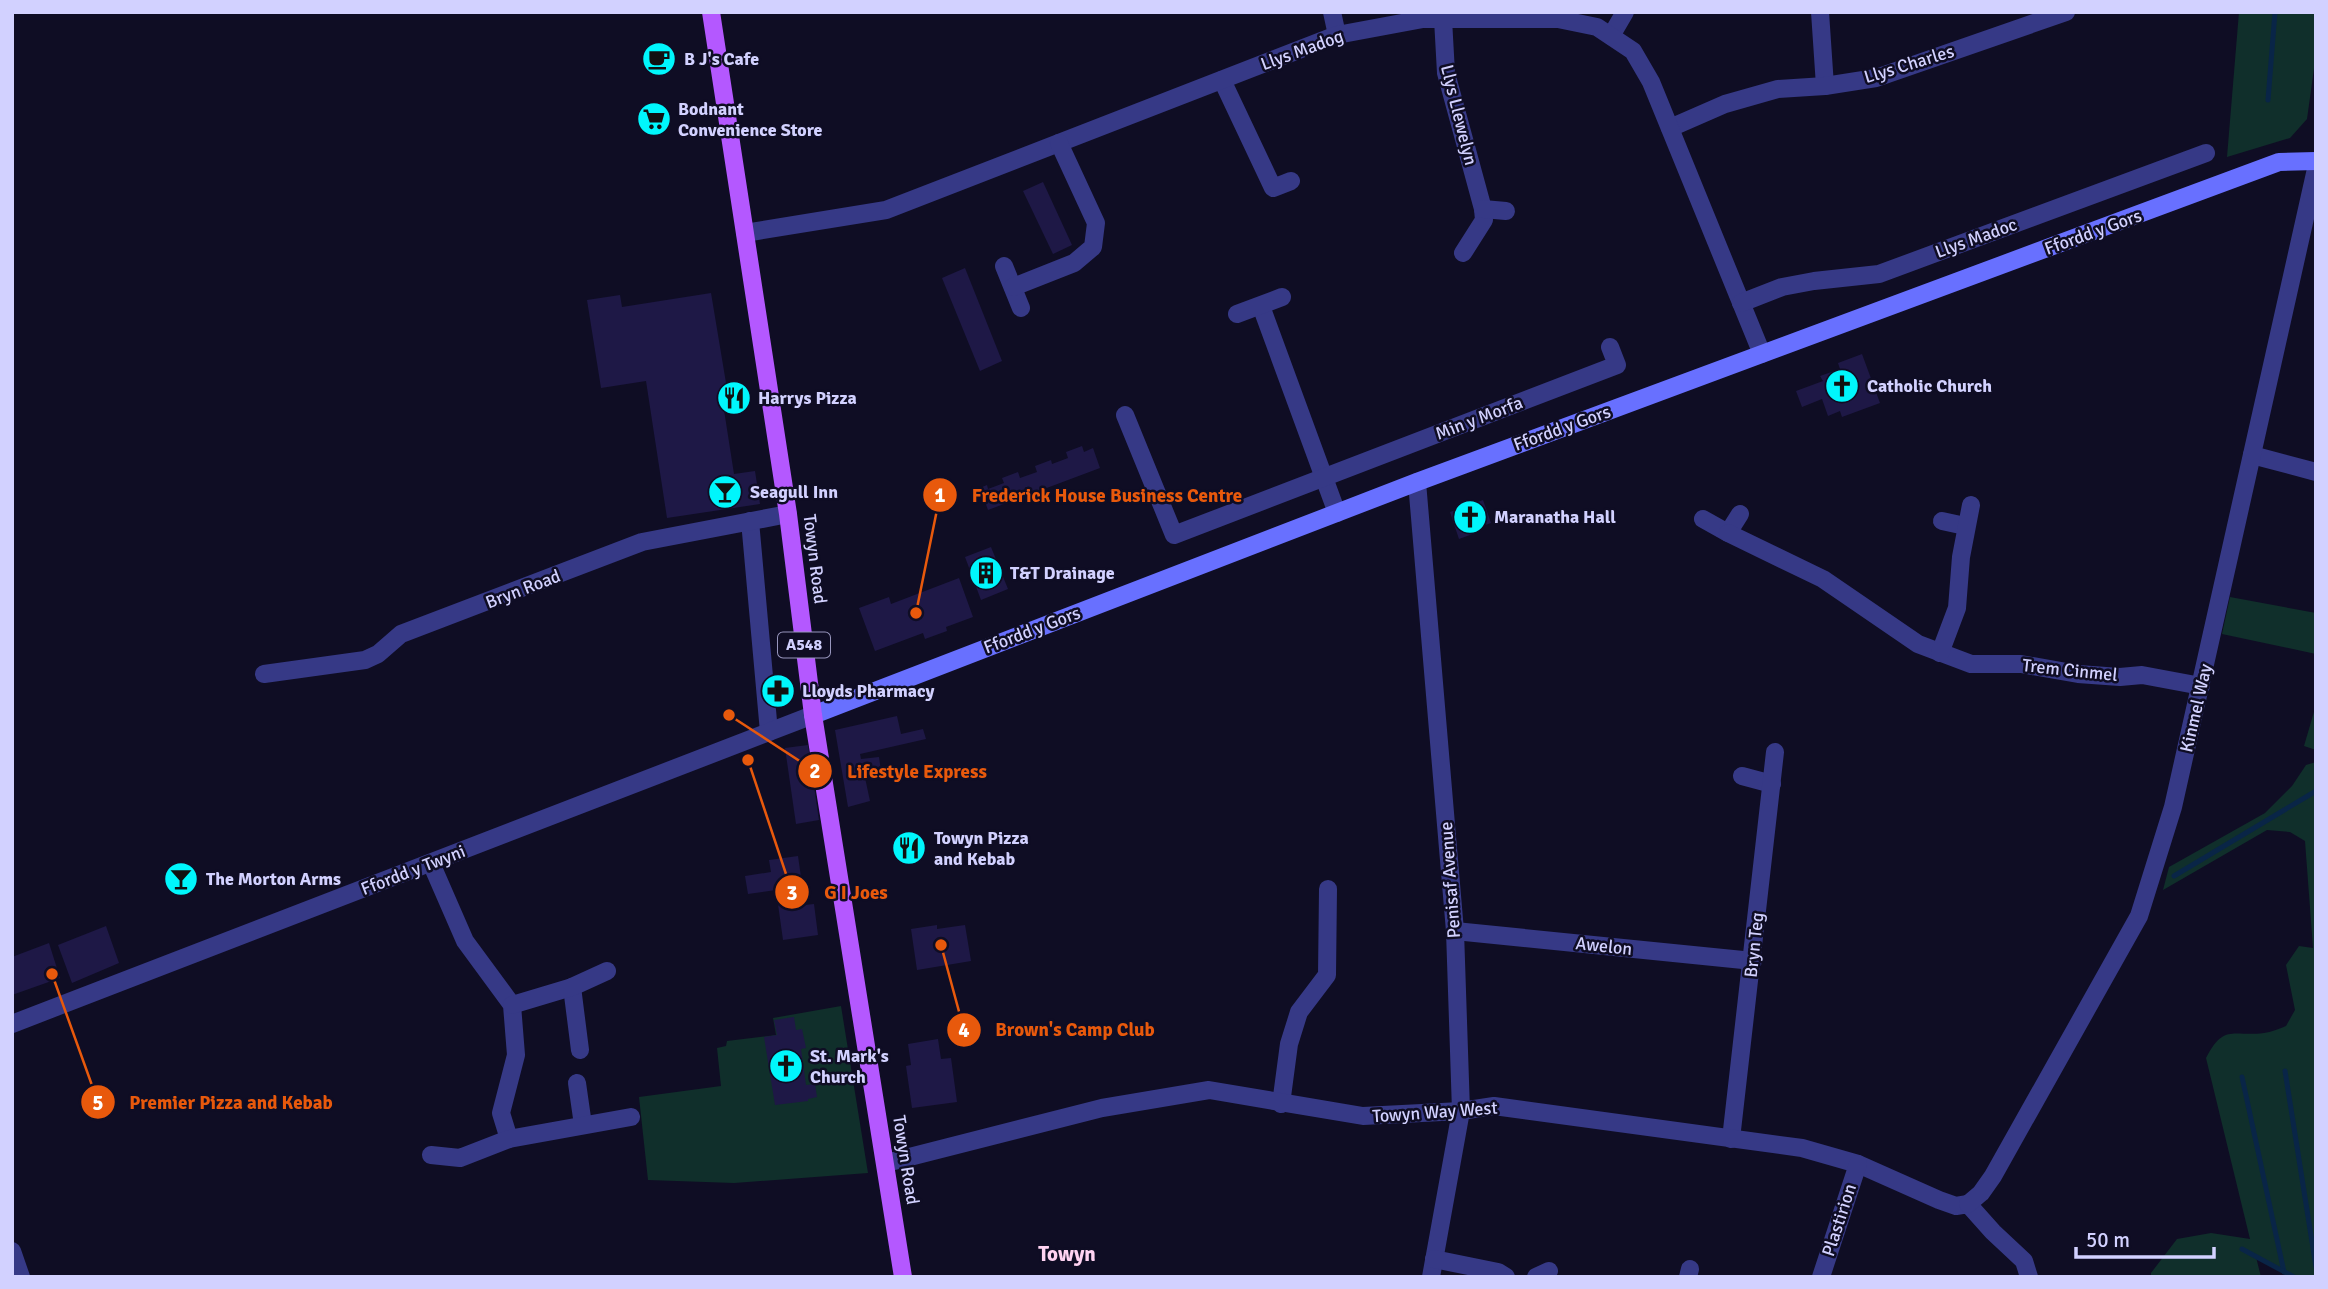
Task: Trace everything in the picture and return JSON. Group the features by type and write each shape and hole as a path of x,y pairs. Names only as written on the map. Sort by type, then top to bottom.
{"main road":[{"name":"Towyn Road","path":"712,12 788,514 813,715 886,1163 899,1276"}],"street":[{"path":"1332,12 1337,35"},
{"path":"1611,36 1625,12"},
{"path":"1820,12 1825,86"},
{"name":"Llys Charles","path":"1670,128 1725,104 1778,89 1825,86 1877,78 2066,12"},
{"name":"Llys Madog","path":"745,233 886,210 1337,35 1423,19 1558,19 1597,27 1633,51 1651,82 1762,354"},
{"name":"Llys Llewelyn","path":"1443,19 1446,73 1483,209"},
{"path":"1222,80 1273,188 1291,181"},
{"path":"1013,287 1074,263 1093,247 1096,223 1059,143"},
{"name":"Llys Madoc","path":"1741,303 1782,288 1814,281 1879,274 2206,153"},
{"name":"Ffordd y Gors","path":"813,715 1417,482 2279,162 2316,161"},
{"name":"Kinmel Way","path":"1968,1204 1981,1193 1993,1176 2139,916 2173,807 2316,169"},
{"path":"1463,253 1484,220 1483,209 1506,211"},
{"path":"1004,266 1021,308"},
{"path":"1237,314 1282,297"},
{"path":"1261,306 1338,513"},
{"name":"Min y Morfa","path":"1125,415 1174,535 1617,365 1610,347"},
{"path":"2252,455 2316,472"},
{"name":"Penisaf Avenue","path":"1417,482 1455,931 1461,1111 1433,1268"},
{"path":"1940,653 1957,608 1965,526 1971,505"},
{"name":"Bryn Road","path":"264,674 365,660 378,654 401,634 642,542 788,514"},
{"path":"1728,533 1740,514"},
{"name":"Trem Cinmel","path":"1703,519 1822,579 1918,644 1971,664 2021,664 2106,676 2142,675 2201,686"},
{"path":"750,521 769,732"},
{"path":"1942,521 1965,526"},
{"name":"Ffordd y Twyni","path":"12,1024 813,715"},
{"name":"Bryn Teg","path":"1731,1139 1775,752"},
{"path":"1742,776 1772,783"},
{"path":"431,863 464,941 512,1005 516,1055 501,1113 509,1139"},
{"path":"1281,1104 1289,1044 1299,1012 1327,975 1328,889"},
{"name":"Awelon","path":"1455,931 1752,961"},
{"path":"512,1005 572,987 607,971"},
{"path":"572,987 580,1050"},
{"path":"577,1083 583,1125"},
{"name":"Towyn Way West","path":"886,1163 1102,1108 1209,1090 1363,1116 1461,1111 1494,1106 1802,1148 1858,1164 1956,1206 1968,1204"},
{"path":"446,1176 438,1156 460,1158 509,1139 631,1116"},
{"name":"Plastirion","path":"1821,1277 1858,1164"},
{"path":"1968,1204 2024,1261 2029,1277"},
{"path":"12,1251 21,1277"},
{"path":"1433,1268 1498,1272 1506,1277"}],"green space":[{"path":"2239,12 2316,12 2316,54 2307,119 2290,138 2227,157"},
{"path":"2230,597 2316,613 2316,654 2222,634"},
{"path":"2316,705 2316,750 2304,746"},
{"path":"2316,762 2316,1277 2292,1277 2256,1257 2261,1277 2151,1277 2151,1273 2177,1239 2211,1233 2250,1239 2206,1058 2212,1047 2224,1036 2264,1033 2286,1026 2295,1010 2286,965 2299,946 2313,948 2305,841 2290,832 2267,830 2163,890 2169,867 2265,813 2292,786 2306,765"},
{"path":"841,1006 868,1173 734,1183 648,1180 639,1097 721,1086 717,1048 726,1046 727,1041 776,1035 773,1018"}],"building":[{"path":"1043,182 1072,245 1053,254 1023,191"},
{"path":"965,268 1002,361 980,371 942,278"},
{"path":"711,293 727,389 742,387 745,407 724,410 734,474 755,471 760,504 667,518 646,381 601,388 587,300 620,295 622,307"},
{"name":"Catholic Church","path":"1862,354 1880,403 1842,417 1840,411 1828,416 1822,399 1802,407 1796,391 1823,381 1820,376 1840,369 1838,363"},
{"path":"1082,446 1084,452 1093,448 1100,468 988,510 980,488 987,485 988,489 1004,483 1002,478 1018,472 1020,478 1037,472 1035,466 1068,458 1066,452"},
{"name":"Maranatha Hall","path":"1483,500 1491,523 1477,528 1478,532 1459,539 1450,512"},
{"name":"T&T Drainage","path":"991,547 1008,589 981,600 965,557"},
{"path":"959,578 973,617 946,627 947,631 925,639 923,633 875,651 859,608 889,597 891,604"},
{"name":"Lloyds Pharmacy","path":"781,680 784,701 774,702 772,681"},
{"path":"897,716 901,734 923,729 926,739 860,754 861,759 879,757 881,771 864,773 870,801 848,807 835,730"},
{"path":"808,745 819,820 796,824 785,748"},
{"path":"798,856 805,905 814,904 818,935 783,940 776,890 748,894 745,876 771,872 769,860"},
{"path":"937,925 937,929 965,925 971,961 917,970 911,929"},
{"path":"106,926 119,963 72,983 58,945"},
{"path":"49,943 60,978 12,995 12,957"},
{"name":"St. Mark's Church","path":"794,1017 796,1030 802,1029 806,1048 801,1049 806,1085 815,1084 817,1097 808,1101 775,1105 764,1037 777,1035 774,1020"},
{"path":"938,1039 941,1059 951,1058 957,1102 912,1108 906,1066 911,1065 908,1044"}],"waterway":[{"path":"2268,100 2275,12"},
{"path":"2174,876 2316,791"},
{"path":"2285,1071 2316,1267"},
{"path":"2242,1077 2284,1272"},
{"path":"2242,1249 2294,1277"}],"place":[{"name":"B J's Cafe","path":"659,59"},
{"name":"Bodnant Convenience Store","path":"654,119"},
{"name":"Catholic Church","path":"1842,386"},
{"name":"Harrys Pizza","path":"734,398"},
{"name":"Seagull Inn","path":"725,492"},
{"name":"Maranatha Hall","path":"1470,517"},
{"name":"T&T Drainage","path":"986,573"},
{"name":"Frederick House Business Centre","path":"916,613"},
{"name":"Lloyds Pharmacy","path":"778,691"},
{"name":"Lifestyle Express","path":"729,715"},
{"name":"G I Joes","path":"748,760"},
{"name":"Towyn Pizza and Kebab","path":"909,848"},
{"name":"The Morton Arms","path":"181,879"},
{"name":"Brown's Camp Club","path":"941,945"},
{"name":"Premier Pizza and Kebab","path":"52,974"},
{"name":"St. Mark's Church","path":"786,1066"}],"district":[{"name":"Towyn","path":"1067,1254"}]}
